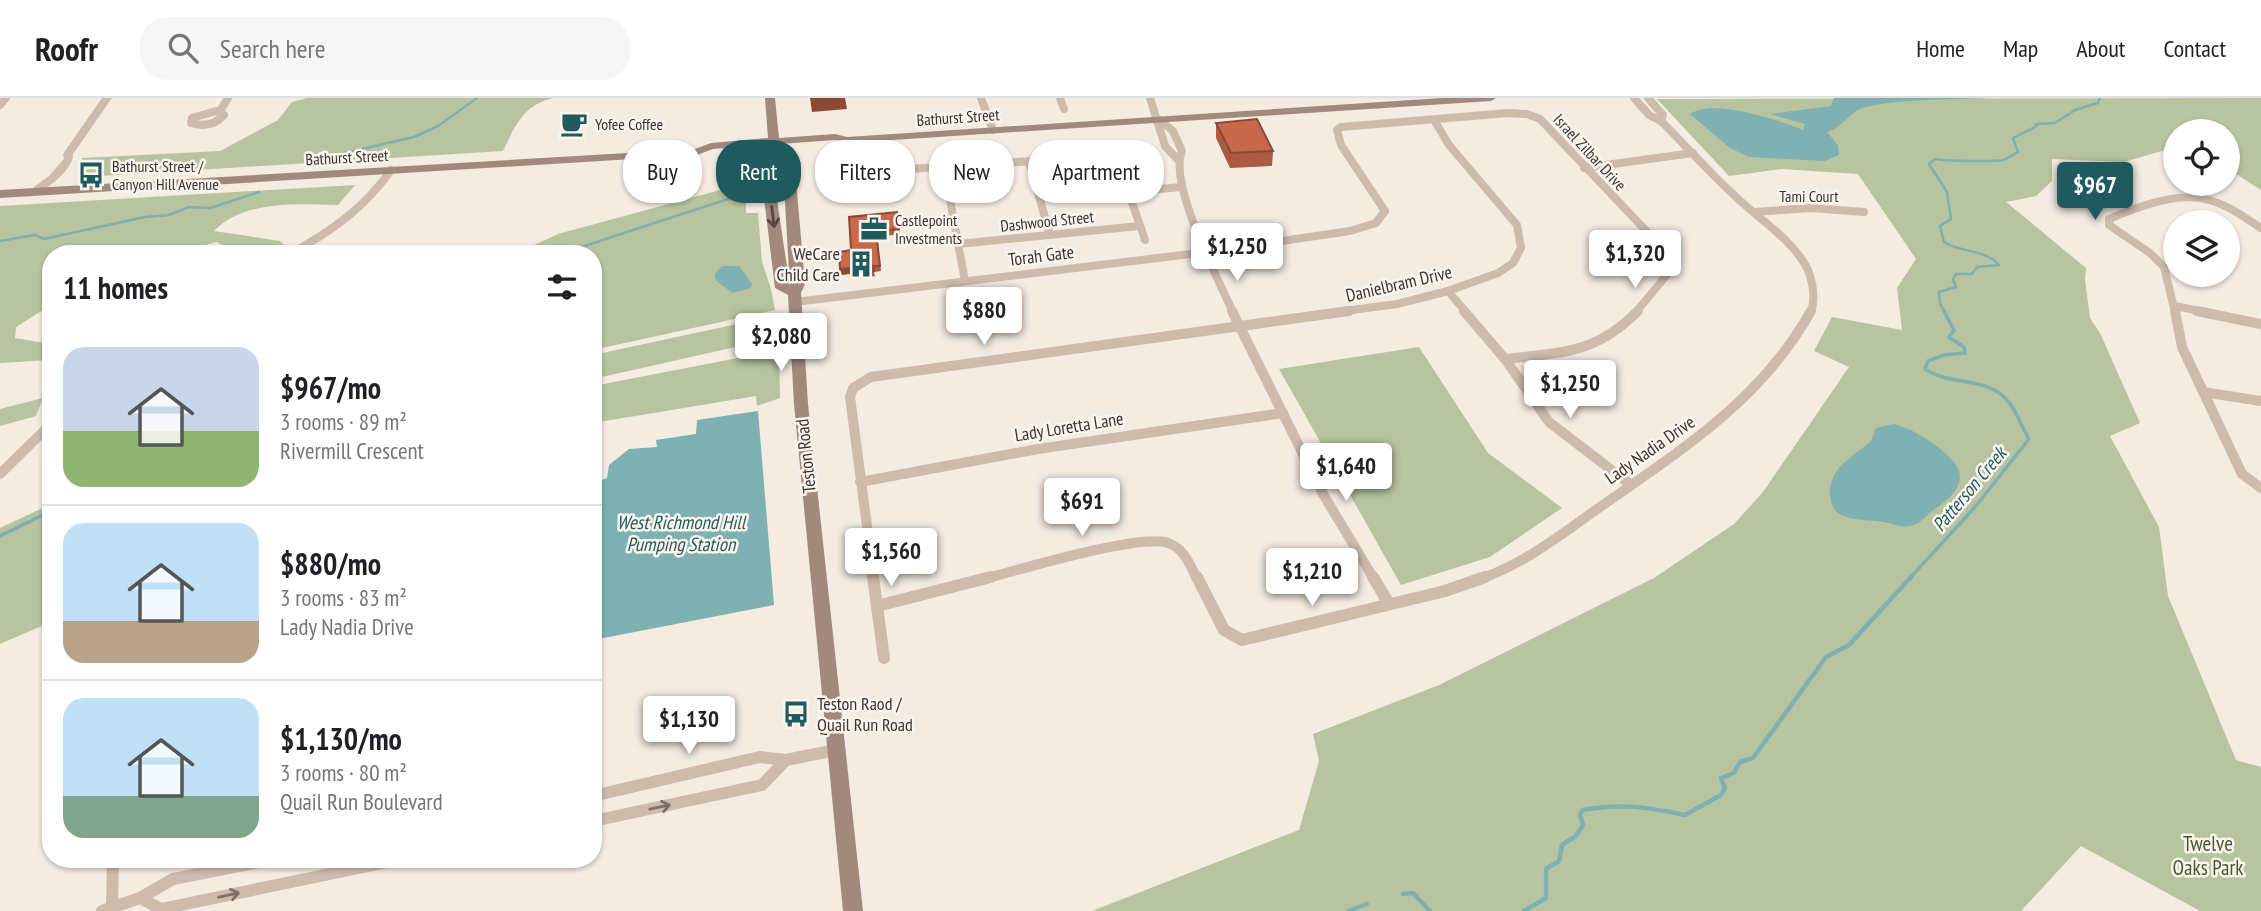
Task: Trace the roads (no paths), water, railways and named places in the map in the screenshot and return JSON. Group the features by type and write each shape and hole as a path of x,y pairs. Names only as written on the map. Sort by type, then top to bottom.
{"main road":[{"path":"770,98 774,140"},
{"name":"Bathurst Street","path":"801,146 835,145 847,140 1491,98"},
{"name":"Bathurst Street","path":"0,194 697,152 706,156 716,155"},
{"name":"Teston Road","path":"771,203 782,288 794,298"},
{"name":"Teston Road","path":"792,203 798,284 794,298 802,418 853,911"}],"street":[{"path":"0,105 6,98"},
{"path":"34,192 53,178 69,159 68,154 107,98"},
{"path":"220,111 228,98"},
{"path":"981,98 993,131"},
{"path":"1060,98 1064,109"},
{"path":"1150,98 1160,120 1173,131 1182,151 1178,160 1181,187 1239,326 1323,494 1388,604"},
{"name":"Lady Nadia Drive","path":"877,606 1094,551 1155,540 1170,543 1185,555 1224,630 1242,640 1445,591 1526,559 1702,436 1752,393 1794,341 1813,307 1812,285 1806,266 1780,234 1661,121 1649,115 1634,98"},
{"name":"Lady Nadia Drive","path":"1648,98 1663,115 1661,121"},
{"name":"Israel Zilbar Drive","path":"1207,252 1350,231 1376,223 1385,211 1341,145 1337,130 1349,124 1508,113 1535,116 1652,237 1664,258 1666,276 1619,327 1601,341 1562,351 1506,359"},
{"path":"1160,120 1159,131 1167,152 1178,160"},
{"name":"Danielbram Drive","path":"1239,326 1369,309 1448,291 1499,272 1513,263 1521,248 1517,226 1449,145 1434,120"},
{"path":"1584,168 1693,153"},
{"path":"304,245 351,215 380,186 391,170"},
{"path":"1164,189 1181,187"},
{"path":"2261,228 2212,200 2195,196 2168,200 2109,219 2109,225 2150,253 2164,268 2175,306 2182,347 2242,474 2261,488"},
{"path":"951,203 965,281"},
{"path":"1041,203 1050,235"},
{"path":"1132,203 1145,240"},
{"name":"Tami Court","path":"1754,212 1811,208 1864,212"},
{"name":"Dashwood Street","path":"958,244 1139,226"},
{"name":"Torah Gate","path":"794,298 1207,252"},
{"path":"1448,291 1506,359 1549,422 1631,485"},
{"path":"2175,306 2261,324"},
{"path":"884,659 850,397 853,388 872,377 1239,326"},
{"path":"2203,392 2261,401"},
{"name":"Lady Loretta Lane","path":"860,482 1038,449 1283,413"},
{"path":"0,474 42,433"},
{"path":"602,794 760,757 786,761 836,751"},
{"path":"602,819 762,785 786,761"},
{"path":"112,868 107,909 139,898 173,879 229,868"},
{"path":"139,898 161,909 338,868"}],"water":[{"path":"1834,98 1992,98 1909,101 1862,108 1827,132 1838,145 1839,155 1825,161 1749,157 1730,148 1690,114 1714,108 1729,109 1803,130 1805,124 1770,114 1831,106"},
{"path":"722,266 739,266 752,284 750,288 733,293 716,281 715,274"},
{"name":"West Richmond Hill Pumping Station","path":"758,411 774,605 602,638 602,480 607,478 609,465 629,449 657,447 656,440 696,434 697,420"},
{"path":"1894,424 1926,439 1953,461 1960,475 1957,488 1921,521 1910,526 1841,515 1831,503 1831,483 1835,473 1871,441 1876,428"}],"waterway":[{"path":"327,157 414,137 438,126 477,98"},
{"name":"Patterson Creek","path":"1945,312 1940,304 1939,292 1956,287 1953,279 1956,274 1972,274 1977,267 1999,265 1987,256 1944,242 1940,226 1951,219 1947,192 1929,164 1935,159 2005,159 2018,152 2013,138 2037,126 2036,124 2055,123 2075,110 2098,103 2100,98"},
{"path":"0,241 35,235 44,239 145,217 169,215 189,207 210,208 259,192"},
{"path":"587,245 716,203"},
{"name":"Patterson Creek","path":"1909,579 1975,507 2029,439 2014,409 1998,392 1978,384 1945,378 1925,369 1928,361 1944,355 1965,353 1964,347 1949,337 1954,330 1944,311"},
{"path":"0,536 42,515"},
{"name":"Patterson Creek","path":"1524,911 1546,898 1546,869 1559,861 1562,845 1576,836 1583,825 1580,815 1582,810 1634,807 1685,815 1721,795 1725,788 1721,778 1734,773 1740,762 1753,758 1826,657 1849,645 1911,577"},
{"path":"1403,894 1413,893 1430,911"},
{"path":"1348,911 1367,904"}],"place":[{"name":"Yofee Coffee","path":"574,124"},
{"name":"Bathurst Street / Canyon Hill Avenue","path":"91,175"},
{"name":"Castlepoint Investments","path":"874,229"},
{"name":"WeCare Child Care","path":"861,264"},
{"name":"Teston Raod / Quail Run Road","path":"796,714"}],"park label":[{"name":"Twelve Oaks Park","path":"2208,856"}]}
